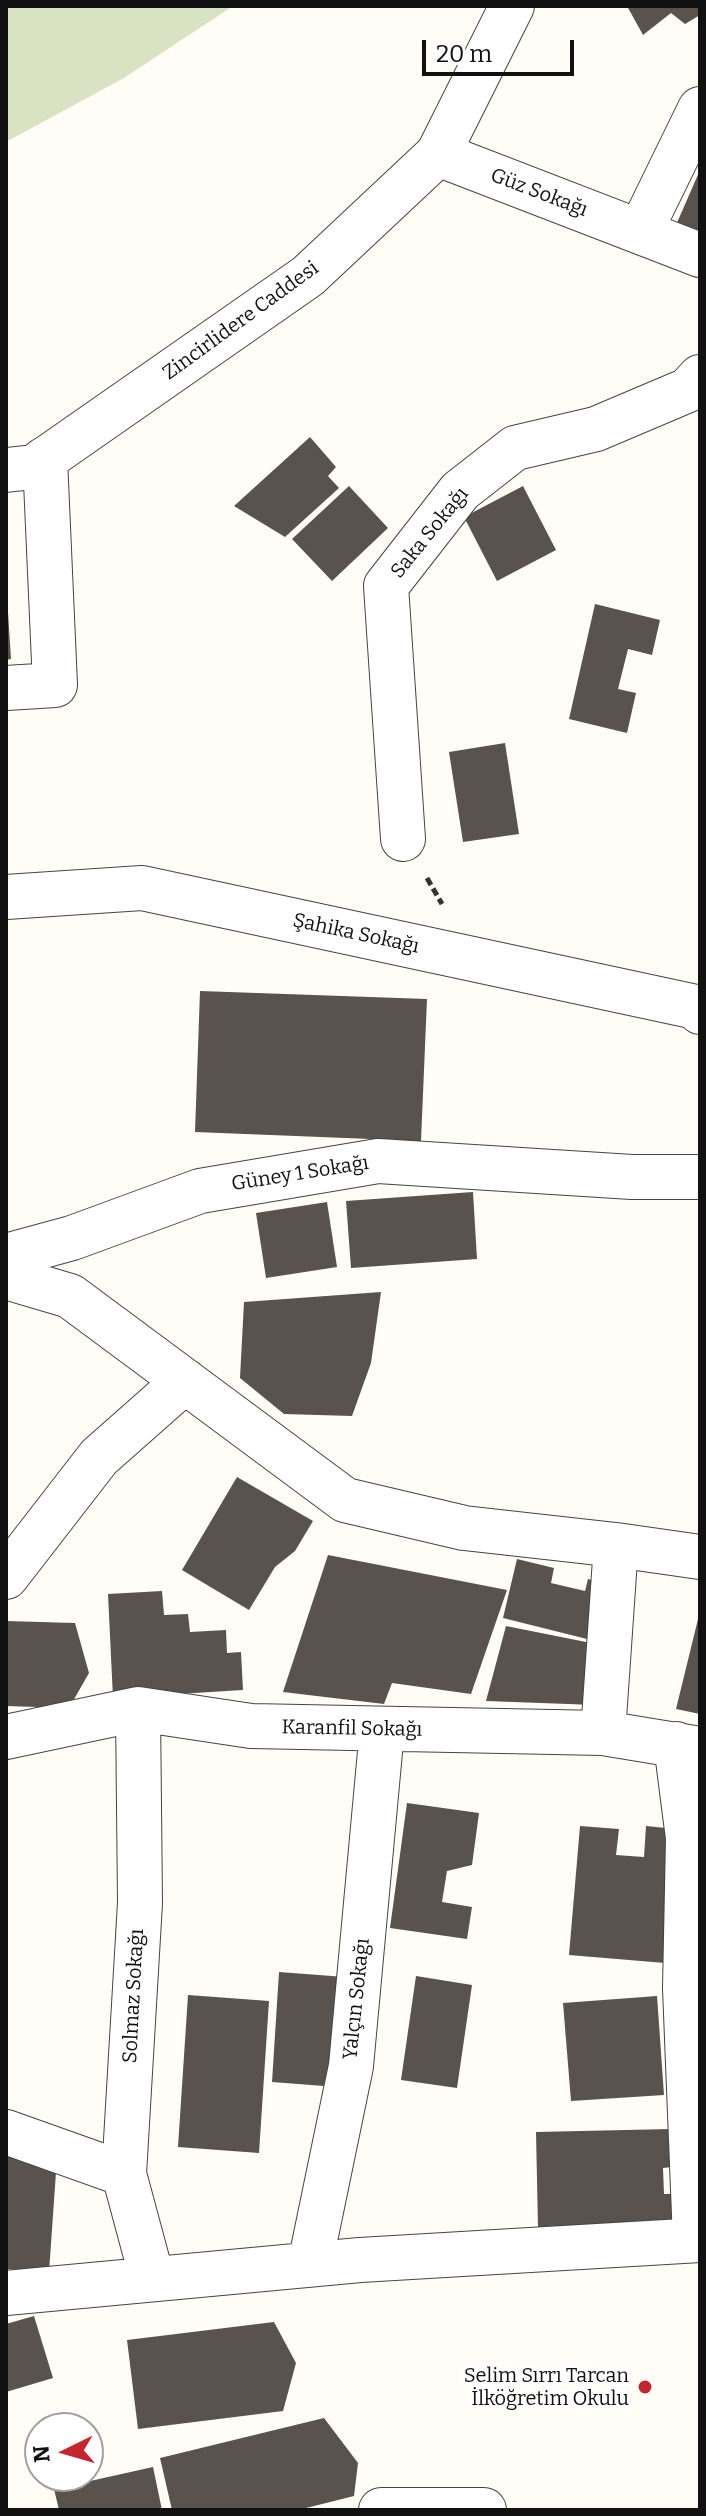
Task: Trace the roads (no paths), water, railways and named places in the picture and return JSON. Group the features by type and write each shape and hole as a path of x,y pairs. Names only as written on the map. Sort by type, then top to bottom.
{"street":[{"name":"Zincirlidere Caddesi","path":"25,465 308,276 438,154 512,6"},
{"path":"640,232 700,109"},
{"name":"Güz Sokağı","path":"438,154 700,255"},
{"name":"Saka Sokağı","path":"403,839 386,586 460,491 515,448 596,429 688,390 700,377"},
{"path":"6,688 55,685 25,465"},
{"name":"Şahika Sokağı","path":"6,897 142,888 696,1007 700,1012"},
{"name":"Güney 1 Sokağı","path":"6,1256 72,1238 200,1191 378,1161 632,1177 700,1177"},
{"path":"6,1277 70,1296 345,1500 464,1528 700,1557"},
{"path":"6,1577 99,1457 185,1381"},
{"path":"603,1733 616,1545"},
{"name":"Karanfil Sokağı","path":"6,1737 138,1709 251,1726 603,1733 688,1746"},
{"name":"Solmaz Sokağı","path":"138,1709 140,1903 124,2174 152,2278"},
{"name":"Yalçın Sokağı","path":"310,2264 351,2066 382,1730"},
{"path":"6,2293 310,2264 697,2240 685,1988 688,1746"},
{"path":"6,2132 124,2174"},
{"path":"381,2510 484,2510"}],"place":[{"name":"Selim Sırrı Tarcan İlköğretim Okulu","path":"645,2387"}]}
